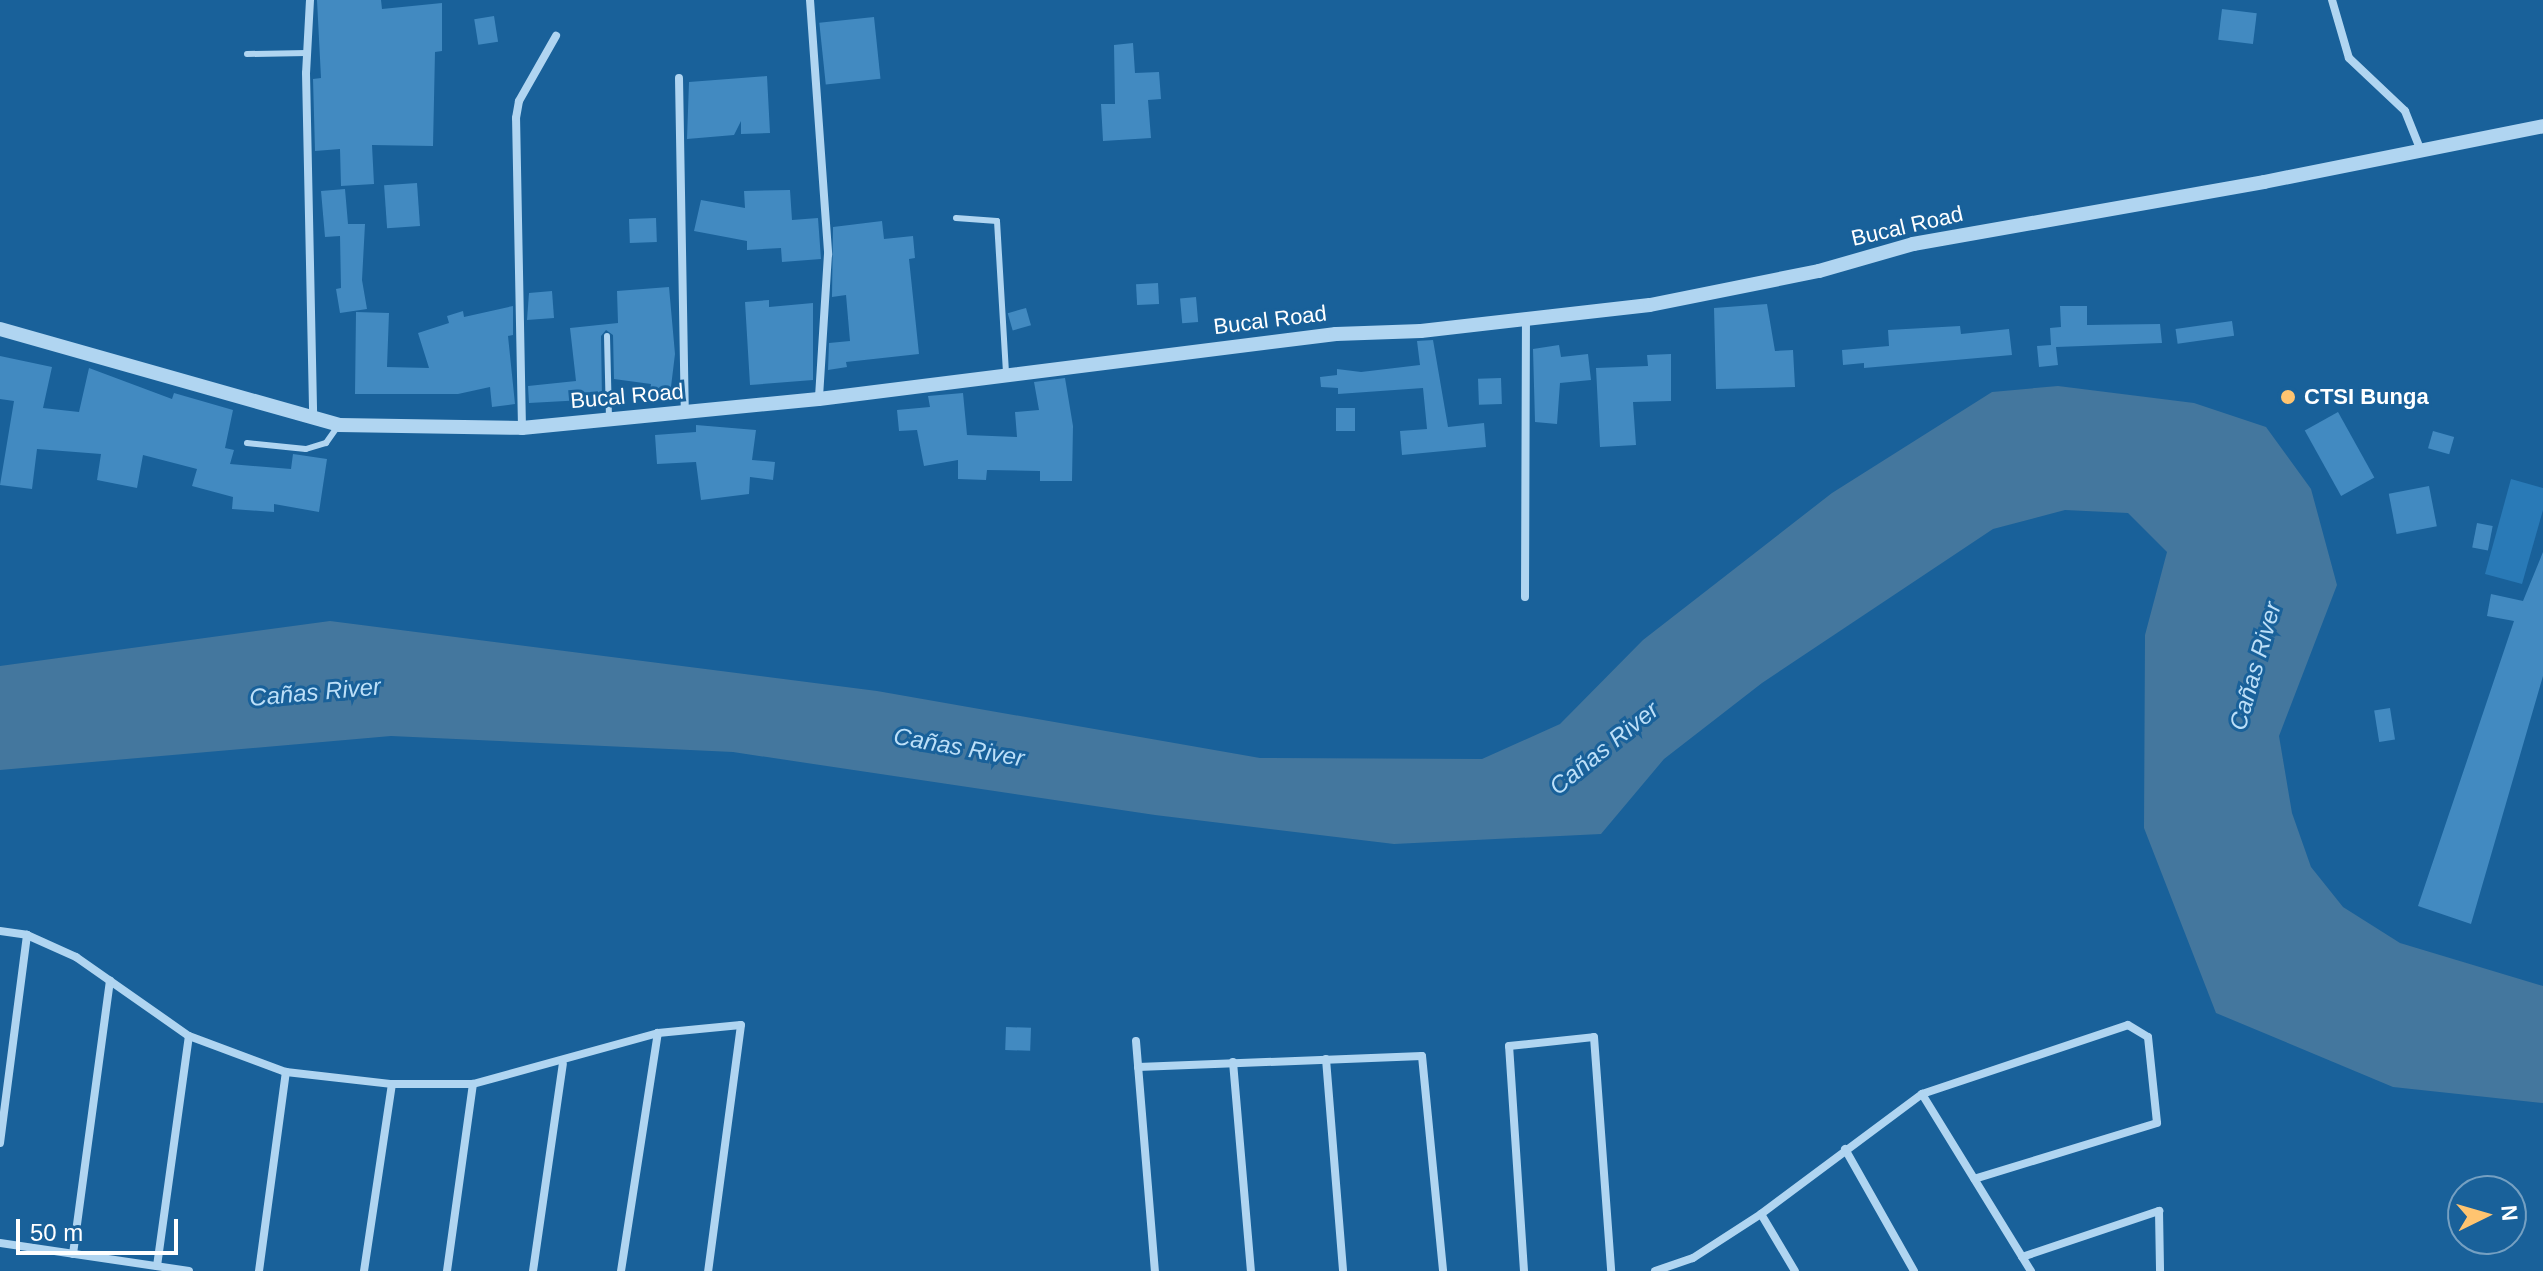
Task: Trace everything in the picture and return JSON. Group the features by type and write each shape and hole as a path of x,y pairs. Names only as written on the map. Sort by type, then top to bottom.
{"street":[{"path":"310,0 307,53 313,419"},
{"path":"810,0 828,254 819,399"},
{"path":"2332,0 2349,58 2405,111 2422,151"},
{"path":"522,428 516,118 519,101 556,36"},
{"path":"679,78 685,413"},
{"name":"Bucal Road","path":"0,329 339,425 522,428 819,399 1006,373 1336,334 1421,331 1650,305 1819,271 1913,244 2543,126"},
{"path":"1525,597 1526,319"},
{"path":"0,931 27,935 110,980 189,1036 286,1072 392,1084 473,1084 563,1064 658,1033 741,1025 708,1271"},
{"path":"0,1143 27,935"},
{"path":"73,1254 110,980"},
{"path":"1655,1271 1693,1258 1761,1214 1922,1094 2128,1025 2148,1037 2157,1123 1974,1179"},
{"path":"621,1271 658,1033"},
{"path":"157,1266 189,1036"},
{"path":"1524,1271 1509,1046 1594,1037 1611,1271"},
{"path":"1136,1041 1155,1271"},
{"path":"1138,1067 1422,1056 1443,1271"},
{"path":"1326,1059 1343,1271"},
{"path":"1233,1062 1251,1271"},
{"path":"533,1271 563,1064"},
{"path":"259,1271 286,1072"},
{"path":"364,1271 392,1084"},
{"path":"447,1271 473,1084"},
{"path":"1922,1094 2031,1271"},
{"path":"1845,1149 1914,1271"},
{"path":"2022,1257 2159,1211 2160,1271"},
{"path":"1761,1214 1795,1271"},
{"path":"0,1243 189,1271"}],"lane":[{"path":"247,54 307,53"},
{"path":"956,218 997,221 1006,373"},
{"path":"607,336 609,420"},
{"path":"247,443 306,449 326,443 339,425"}],"shaded area":[{"path":"2511,479 2543,488 2543,510 2522,584 2485,574"}],"water":[{"name":"Cañas River","path":"2058,386 2194,403 2266,427 2311,489 2337,585 2279,736 2292,813 2311,867 2343,907 2400,943 2543,986 2543,1103 2393,1087 2216,1013 2144,828 2145,635 2167,552 2128,513 2065,510 1993,529 1762,683 1664,759 1601,834 1394,844 1155,815 733,752 391,736 0,770 0,666 330,621 877,691 1260,758 1482,759 1560,724 1643,640 1832,493 1992,392"}],"building":[{"path":"317,0 381,0 382,9 442,3 442,51 435,52 433,146 372,145 374,184 341,186 340,149 315,151 313,79 321,78"},
{"path":"2222,9 2257,13 2253,44 2218,40"},
{"path":"494,16 498,42 478,45 474,19"},
{"path":"874,17 880,79 826,84 819,23"},
{"path":"1133,43 1135,73 1159,72 1161,99 1148,100 1151,138 1103,141 1101,104 1115,104 1114,45"},
{"path":"767,76 770,133 741,134 741,121 734,135 687,139 689,82"},
{"path":"417,183 420,226 387,228 384,185"},
{"path":"345,189 348,224 365,224 362,280 367,309 340,313 336,289 341,288 340,236 325,237 321,191"},
{"path":"790,190 792,220 818,218 821,259 782,262 781,248 747,250 747,241 694,231 701,200 745,208 744,191"},
{"path":"656,218 657,242 630,243 629,219"},
{"path":"882,221 884,239 913,236 915,258 909,259 919,354 846,362 847,367 828,370 829,343 850,341 846,295 832,297 833,227"},
{"path":"1158,283 1159,304 1137,305 1136,284"},
{"path":"669,287 675,354 670,395 650,392 651,384 614,379 613,335 606,330 601,336 602,399 529,403 528,386 576,381 570,328 618,323 617,291"},
{"path":"552,291 554,318 527,320 529,293"},
{"path":"1196,297 1198,322 1182,323 1180,298"},
{"path":"769,300 769,307 813,303 813,380 750,385 745,302"},
{"path":"1767,304 1775,351 1793,350 1795,387 1716,389 1714,308"},
{"path":"513,306 513,335 508,336 515,404 492,407 490,387 458,394 355,394 356,312 389,313 387,367 429,368 418,333 449,323 447,316 463,311 464,317"},
{"path":"2060,306 2087,306 2087,325 2160,324 2162,343 2056,347 2058,365 2039,367 2037,346 2051,345 2050,328 2061,327"},
{"path":"1026,308 1031,325 1013,331 1008,313"},
{"path":"2232,321 2234,336 2178,344 2176,329"},
{"path":"1960,326 1961,334 2009,329 2012,355 1864,368 1864,363 1843,365 1842,350 1889,346 1888,330"},
{"path":"1433,340 1448,427 1484,423 1486,447 1402,455 1400,431 1427,429 1423,388 1338,394 1338,388 1321,387 1320,377 1337,375 1337,369 1361,372 1420,365 1417,341"},
{"path":"1559,345 1561,357 1588,354 1591,380 1560,383 1557,424 1535,422 1533,349"},
{"path":"1671,354 1671,401 1633,402 1636,445 1600,447 1596,368 1648,366 1647,355"},
{"path":"0,356 52,367 43,408 79,412 89,368 172,399 174,393 233,410 225,448 234,450 230,464 291,469 293,454 327,459 319,512 274,504 274,512 232,509 233,497 192,486 197,469 143,455 137,488 97,480 101,454 37,449 32,489 0,485 14,401 0,399"},
{"path":"1065,378 1073,426 1072,481 1040,481 1040,471 987,470 986,480 958,479 958,460 924,466 917,430 899,431 897,410 930,407 928,396 963,393 967,435 1017,437 1015,412 1039,410 1034,382"},
{"path":"1501,378 1502,404 1479,405 1478,379"},
{"path":"1336,408 1355,408 1355,431 1336,431"},
{"path":"2338,412 2374,478 2341,496 2305,430"},
{"path":"696,425 756,430 752,460 775,462 773,480 750,477 749,494 701,500 696,462 657,464 655,435 696,432"},
{"path":"2433,431 2454,437 2449,454 2428,448"},
{"path":"2429,486 2437,526 2397,534 2389,494"},
{"path":"2477,523 2493,526 2488,551 2472,548"},
{"path":"2543,552 2543,676 2471,924 2418,906 2514,621 2487,616 2491,594 2523,601"},
{"path":"2390,708 2395,740 2379,742 2374,711"},
{"path":"1006,1027 1031,1028 1030,1051 1005,1050"}],"place":[{"name":"CTSI Bunga","path":"2288,397"}]}
